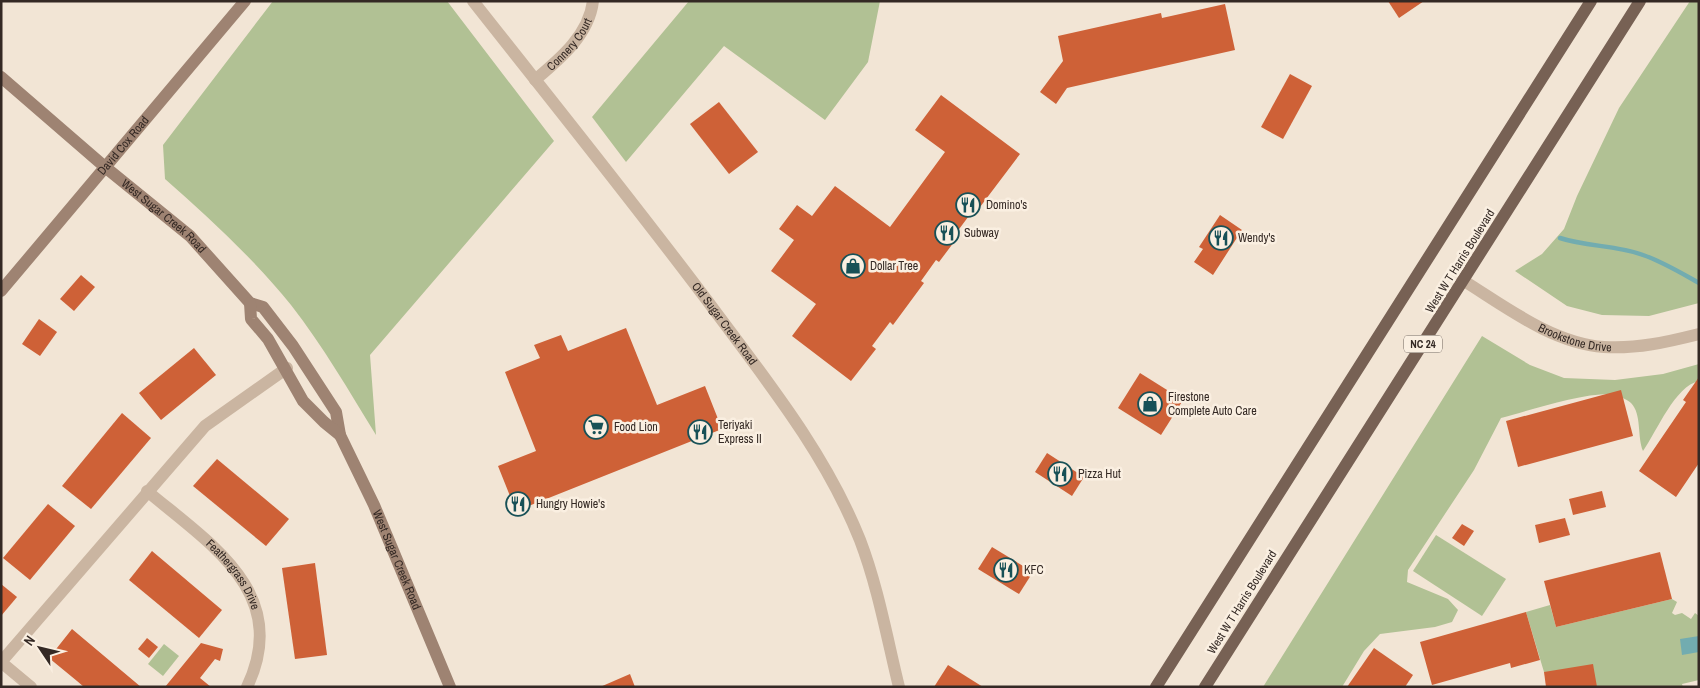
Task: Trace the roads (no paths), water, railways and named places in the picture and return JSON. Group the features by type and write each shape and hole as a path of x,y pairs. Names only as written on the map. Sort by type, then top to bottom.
{"main road":[{"name":"David Cox Road","path":"1,291 246,1"},
{"path":"1156,687 1591,1"},
{"name":"West W T Harris Boulevard","path":"1205,687 1640,1"},
{"name":"West Sugar Creek Road","path":"1,77 105,168 190,236 250,303 263,307 293,346 336,412 340,435 374,505 450,687"},
{"name":"West Sugar Creek Road","path":"250,303 251,318 268,339 287,368 303,400 324,422 340,435"}],"street":[{"name":"Old Sugar Creek Road","path":"473,1 686,271 767,380 816,453 859,540 876,591 899,687"},
{"name":"Connery Court","path":"535,80 558,60 582,33 591,16 593,1"},
{"name":"Brookstone Drive","path":"1464,281 1544,329 1582,343 1603,347 1628,347 1658,344 1699,334"},
{"path":"31,687 1,662 205,426 287,368"},
{"name":"Feathergrass Drive","path":"147,491 221,554 238,571 249,589 260,625 252,676 247,687"}],"water":[{"path":"1699,636 1699,652 1682,655 1680,639"}],"waterway":[{"path":"1560,238 1643,255 1699,283"}],"place":[{"name":"Domino's","path":"968,205"},
{"name":"Subway","path":"947,233"},
{"name":"Wendy's","path":"1221,238"},
{"name":"Dollar Tree","path":"853,266"},
{"name":"Firestone Complete Auto Care","path":"1150,404"},
{"name":"Food Lion","path":"596,427"},
{"name":"Teriyaki Express II","path":"700,432"},
{"name":"Pizza Hut","path":"1060,474"},
{"name":"Hungry Howie's","path":"518,504"},
{"name":"KFC","path":"1006,570"}]}
